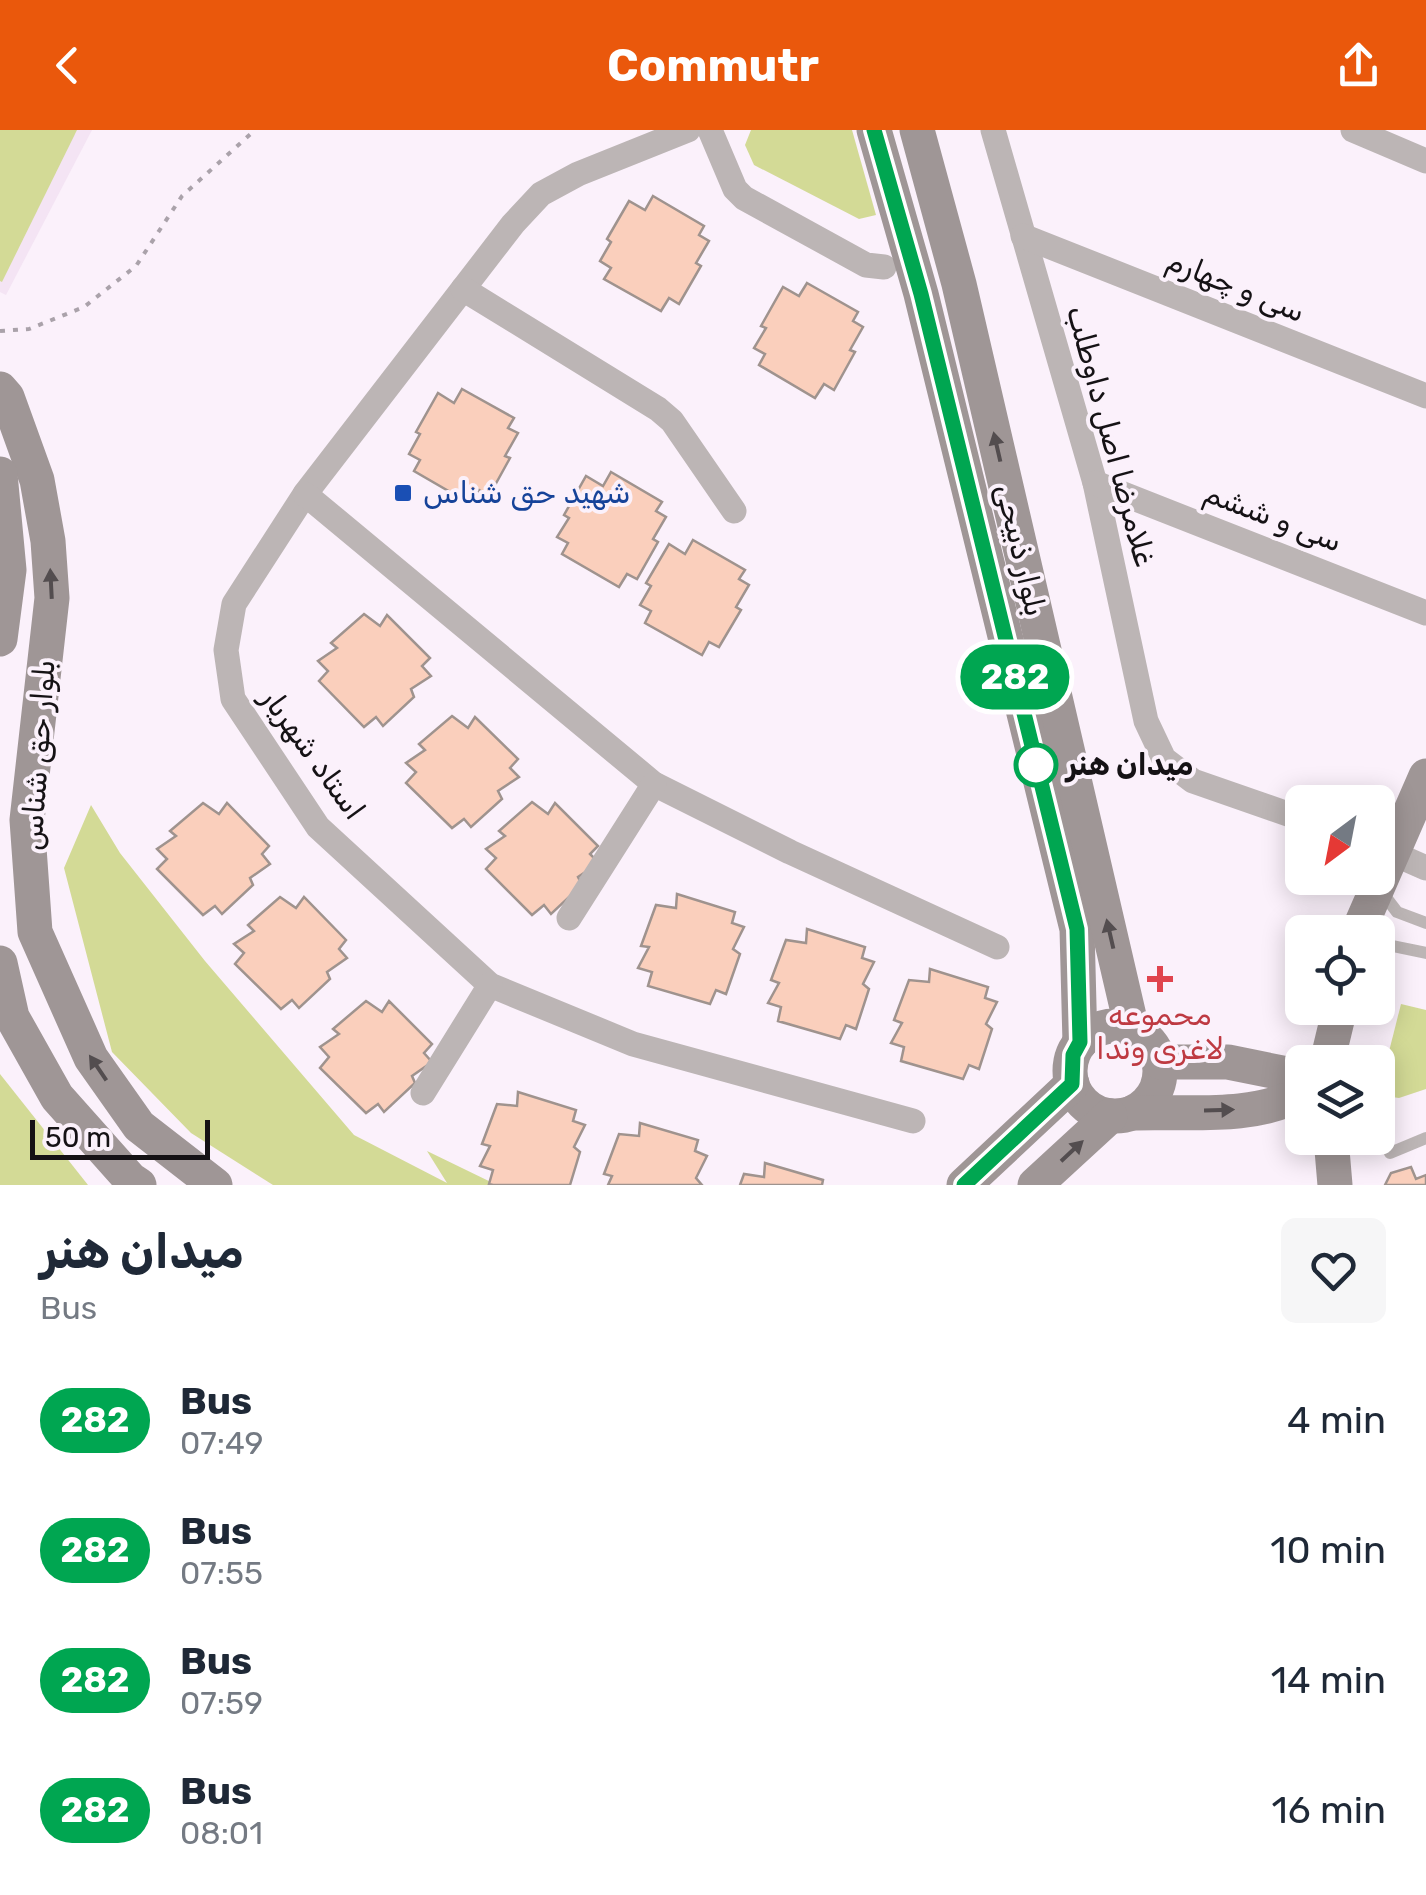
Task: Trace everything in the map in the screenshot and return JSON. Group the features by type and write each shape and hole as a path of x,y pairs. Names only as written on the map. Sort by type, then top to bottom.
{"main road":[{"name":"بلوار ذبیحی","path":"874,130 921,294 1077,929 1080,1042"},
{"name":"بلوار ذبیحی","path":"916,130 960,284 1132,1029"},
{"name":"بلوار حق شناس","path":"0,388 37,480 48,541 52,598 27,820 35,932 90,1058 100,1072 139,1126 216,1185"},
{"name":"بلوار حق شناس","path":"0,474 9,570 0,634"},
{"path":"0,634 26,630 46,642"},
{"path":"1395,845 1426,776"},
{"path":"0,963 12,1017 57,1098 139,1185"},
{"path":"1035,1185 1121,1114 1149,1101 1159,1083 1160,1062 1154,1048 1132,1029 1113,1026 1095,1030 1080,1042 1073,1055 1072,1084 1080,1099 1093,1110 1121,1114 1250,1110 1285,1102"},
{"path":"1160,1062 1228,1062 1285,1073"},
{"path":"964,1185 1072,1084"},
{"path":"1332,1155 1336,1185"}],"street":[{"name":"استاد شهریار","path":"688,130 578,174 541,194 513,224 305,494 234,604 226,650 233,699 318,826 490,985 633,1044 912,1121"},
{"path":"710,130 735,189 744,198 866,265 884,267"},
{"name":"غلامرضا اصل داوطلب","path":"993,130 1096,483 1146,721 1164,759 1193,781 1285,813"},
{"path":"1353,130 1426,161"},
{"name":"سی و چهارم","path":"1023,236 1426,396"},
{"path":"463,289 658,409 672,421 734,510"},
{"name":"سی و ششم","path":"1096,483 1426,612"},
{"path":"305,494 654,784 996,947"},
{"path":"569,918 654,784"},
{"path":"1395,869 1426,868"},
{"path":"422,1093 490,985"}],"lane":[{"path":"1392,895 1397,912 1426,923"},
{"path":"1395,947 1426,953"},
{"path":"1395,1151 1426,1138"}],"path":[{"path":"0,331 29,328 84,307 136,266 182,196 255,130"}],"shaded area":[{"path":"0,130 92,130 6,295 0,292"}],"green space":[{"path":"0,130 77,130 2,282 0,281"},
{"path":"751,130 852,130 876,215 859,219 754,165 745,145"},
{"path":"91,805 120,853 205,961 354,1135 447,1183 427,1151 497,1185 273,1185 191,1133 112,1052 64,868"},
{"path":"1401,1004 1426,1010 1426,1089 1395,1097 1395,1045 1391,1045"},
{"path":"0,1074 88,1185 0,1185"}],"building":[{"path":"653,196 704,226 699,235 709,241 696,263 701,266 679,304 669,298 661,311 604,279 611,268 600,261 611,242 607,239 629,201 645,210"},
{"path":"807,283 858,312 853,321 863,327 850,350 855,352 834,390 824,384 815,398 759,365 765,354 754,348 766,328 761,326 783,287 799,296"},
{"path":"462,389 514,418 508,428 518,433 505,456 510,458 489,496 479,490 471,504 414,471 420,460 409,454 420,434 416,432 438,393 454,403"},
{"path":"611,472 662,502 656,511 666,517 653,539 658,542 637,579 627,574 619,587 562,554 568,543 557,537 569,518 564,515 586,476 603,486"},
{"path":"693,540 745,570 739,579 749,585 736,607 741,610 719,647 709,642 702,655 645,623 651,611 640,605 651,586 646,583 669,544 685,554"},
{"path":"364,614 380,626 387,615 430,658 422,666 431,676 411,689 414,697 383,726 376,717 364,727 319,681 328,671 318,661 337,648 331,643"},
{"path":"452,716 468,728 475,717 518,759 510,768 519,777 498,791 502,799 471,827 464,819 452,828 406,783 416,772 406,763 425,750 419,744"},
{"path":"532,802 548,814 555,803 598,846 590,854 599,863 578,877 582,885 551,914 544,905 532,915 486,869 496,858 486,849 505,836 499,831"},
{"path":"203,803 219,814 227,803 269,846 262,854 270,864 250,878 253,885 222,914 215,906 203,915 157,869 167,859 157,849 176,836 170,831"},
{"path":"677,894 735,912 732,923 744,927 733,949 740,954 726,994 716,990 710,1004 648,986 652,972 638,968 649,947 641,946 656,905 676,908"},
{"path":"280,897 296,908 304,897 346,940 339,949 347,958 327,972 330,979 299,1008 292,1000 281,1009 235,964 244,953 234,944 254,931 248,925"},
{"path":"807,929 865,947 862,958 874,962 863,984 869,989 856,1029 846,1025 840,1039 778,1021 781,1007 768,1003 779,983 771,980 786,940 806,943"},
{"path":"930,969 988,987 985,998 997,1002 986,1024 992,1029 979,1069 969,1065 963,1079 901,1061 904,1047 891,1043 902,1023 894,1020 909,980 929,982"},
{"path":"366,1001 382,1012 389,1001 432,1044 424,1053 432,1062 412,1076 415,1083 384,1112 378,1104 366,1113 320,1068 329,1057 320,1047 339,1034 333,1029"},
{"path":"518,1092 576,1110 573,1121 585,1125 574,1147 580,1152 570,1185 489,1184 493,1170 480,1166 490,1146 482,1144 497,1104 517,1106"},
{"path":"640,1123 698,1140 695,1151 707,1156 696,1178 702,1185 608,1185 612,1176 604,1174 619,1134 639,1136"},
{"path":"765,1163 823,1180 822,1185 740,1185 744,1174 764,1177"},
{"path":"1411,1167 1416,1179 1426,1175 1426,1185 1385,1185 1391,1173"}],"bus line":[{"name":"282","path":"874,130 921,294 1077,929 1080,1042 1070,1069 1072,1084 964,1185"}],"place":[{"name":"شهید حق شناس","path":"403,493"},
{"name":"میدان هنر","path":"1036,765"},
{"name":"محموعه لاغری وندا","path":"1160,979"}]}
